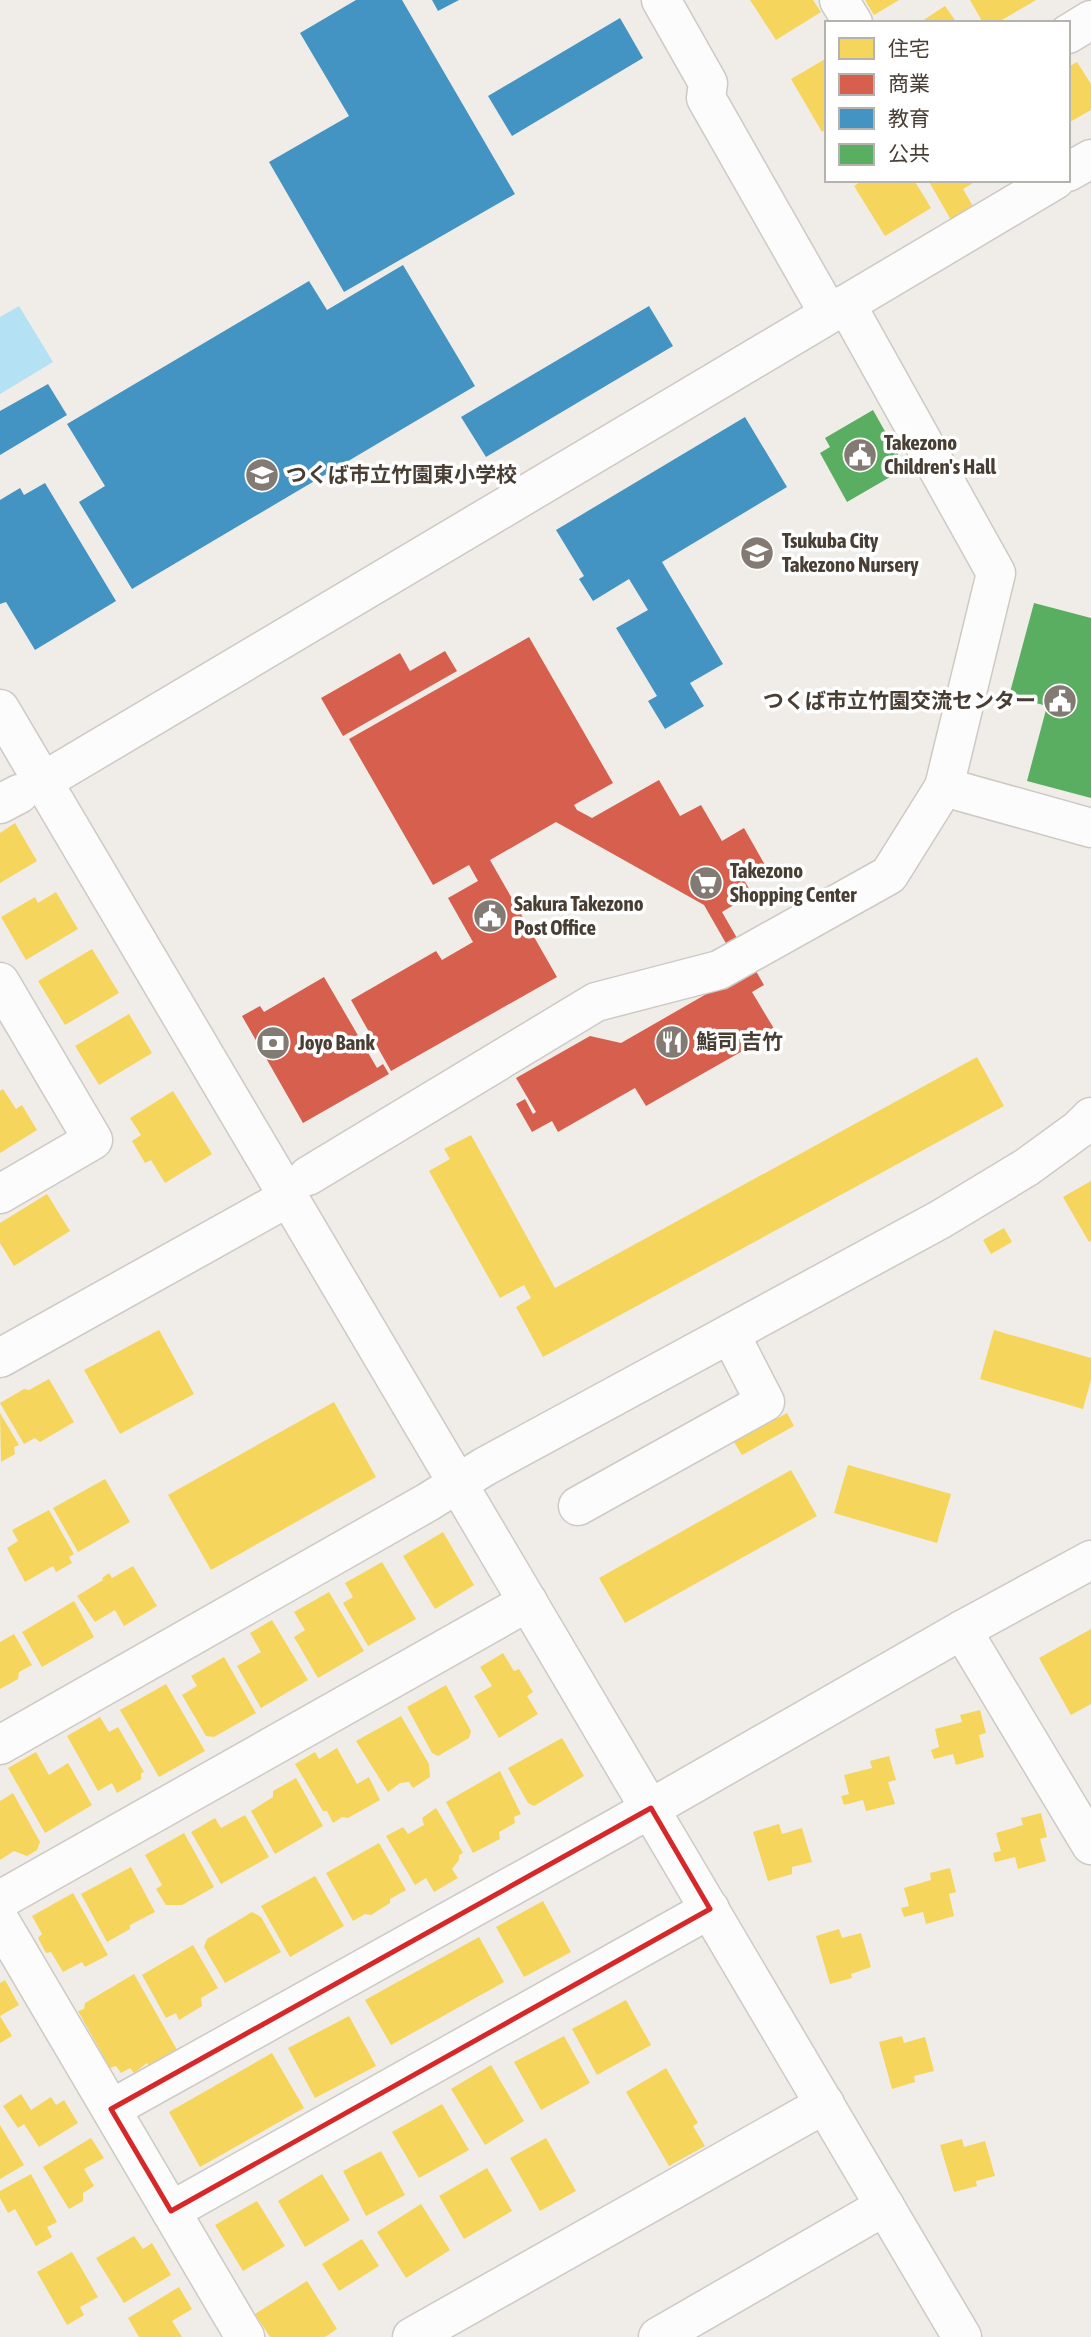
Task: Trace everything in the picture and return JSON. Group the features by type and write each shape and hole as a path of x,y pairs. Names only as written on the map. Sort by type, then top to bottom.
{"street":[{"path":"0,1358 298,1187 596,1002 719,970 890,874 944,787 996,573 848,303 706,98 708,83 662,0"},
{"path":"839,0 852,21"},
{"path":"1070,33 1091,20"},
{"path":"1070,171 1091,159"},
{"path":"20,793 1052,182"},
{"path":"0,709 20,793 298,1187 458,1483 962,2337"},
{"path":"944,787 1091,828"},
{"path":"0,982 93,1140 0,1194"},
{"path":"0,1745 458,1483 962,1206 1027,1167 1091,1117"},
{"path":"578,1506 765,1402 730,1334"},
{"path":"111,2109 1091,1560"},
{"path":"0,1900 528,1602"},
{"path":"962,1630 1091,1845"},
{"path":"171,2211 710,1909"},
{"path":"0,1921 245,2337"},
{"path":"411,2337 825,2104"},
{"path":"658,2337 885,2206"}],"highlighted area":[{"path":"651,1808 710,1909 171,2211 111,2109"}],"water":[{"path":"19,306 53,362 0,394 0,317"}],"building: 住宅":[{"path":"750,0 813,0 821,12 776,40"},
{"path":"865,0 899,0 874,15"},
{"path":"970,0 1036,0 1000,21 982,21"},
{"path":"945,6 956,21 922,21"},
{"path":"825,59 825,130 822,132 791,79"},
{"path":"1077,62 1091,84 1091,110 1070,122 1070,66"},
{"path":"860,182 915,182 931,208 885,236 854,186"},
{"path":"929,182 975,182 963,189 974,208 951,220"},
{"path":"15,823 37,861 0,883 0,833"},
{"path":"56,892 78,929 26,960 1,917 35,897 38,903"},
{"path":"92,949 119,993 65,1025 38,981"},
{"path":"129,1014 152,1053 99,1085 75,1046"},
{"path":"977,1057 1004,1106 543,1357 516,1307 531,1298 524,1285 500,1298 429,1171 450,1159 444,1149 471,1135 555,1288"},
{"path":"3,1089 16,1109 22,1105 37,1130 0,1153 0,1091"},
{"path":"173,1091 212,1154 165,1183 151,1160 145,1163 132,1141 141,1135 130,1118"},
{"path":"1091,1181 1091,1241 1089,1242 1063,1197"},
{"path":"47,1194 70,1231 14,1266 0,1243 0,1223"},
{"path":"1004,1228 1012,1242 991,1254 983,1240"},
{"path":"159,1330 194,1394 120,1434 84,1370"},
{"path":"994,1330 1091,1358 1091,1380 1083,1409 980,1379"},
{"path":"49,1379 74,1422 40,1442 35,1438 24,1444 0,1403"},
{"path":"334,1402 376,1477 211,1570 168,1495"},
{"path":"0,1413 19,1445 14,1447 15,1454 1,1462"},
{"path":"787,1413 794,1426 742,1455 734,1442"},
{"path":"848,1465 951,1494 937,1543 834,1513"},
{"path":"791,1470 817,1516 625,1623 599,1578"},
{"path":"105,1479 130,1522 78,1552 53,1508"},
{"path":"49,1510 74,1554 69,1557 72,1563 56,1572 53,1566 25,1582 7,1548 18,1541 12,1530"},
{"path":"443,1532 474,1585 435,1609 403,1556"},
{"path":"382,1562 416,1619 368,1646 343,1603 353,1597 345,1583"},
{"path":"133,1566 157,1606 124,1626 115,1610 95,1622 77,1596 103,1580 109,1573 112,1578"},
{"path":"329,1592 364,1651 318,1678 294,1637 305,1630 294,1612"},
{"path":"74,1601 94,1637 42,1667 22,1632"},
{"path":"272,1620 308,1680 261,1708 237,1666 261,1652 250,1633"},
{"path":"1091,1629 1091,1704 1071,1715 1039,1658"},
{"path":"14,1634 32,1665 19,1672 18,1679 0,1689 0,1642"},
{"path":"503,1653 514,1671 519,1669 533,1692 527,1696 538,1714 499,1738 474,1696 492,1686 480,1667"},
{"path":"224,1657 256,1713 214,1737 206,1736 182,1695 197,1686 191,1676"},
{"path":"166,1684 205,1751 159,1777 120,1710"},
{"path":"446,1685 471,1731 469,1738 438,1756 432,1753 407,1707"},
{"path":"980,1710 986,1733 979,1735 984,1757 956,1765 953,1754 934,1759 931,1750 939,1747 935,1729 962,1722 960,1715"},
{"path":"401,1716 429,1764 430,1777 413,1788 409,1782 400,1783 388,1792 356,1741"},
{"path":"100,1717 109,1732 118,1727 144,1772 141,1773 141,1779 117,1793 112,1783 98,1791 67,1736"},
{"path":"562,1738 584,1776 534,1806 528,1803 508,1768"},
{"path":"337,1748 357,1784 369,1777 380,1800 348,1818 342,1817 333,1823 295,1764 315,1752 319,1759"},
{"path":"36,1752 49,1775 68,1763 92,1805 45,1833 8,1768"},
{"path":"889,1756 896,1780 888,1782 895,1804 866,1811 863,1800 844,1805 841,1796 849,1794 844,1775 872,1768 870,1761"},
{"path":"500,1771 521,1814 514,1817 515,1823 499,1832 500,1839 473,1853 446,1802"},
{"path":"296,1778 323,1826 275,1854 251,1811 273,1797 273,1791"},
{"path":"13,1793 40,1842 37,1850 27,1856 14,1851 0,1860 0,1801"},
{"path":"436,1808 463,1853 459,1855 459,1860 452,1869 458,1878 434,1892 426,1878 415,1885 386,1836 403,1827 408,1834 424,1825 422,1818"},
{"path":"1041,1813 1047,1837 1040,1839 1046,1861 1018,1869 1015,1857 995,1862 993,1853 1001,1851 996,1833 1023,1825 1021,1818"},
{"path":"245,1815 269,1857 221,1884 191,1832 215,1818 221,1828"},
{"path":"779,1824 782,1834 802,1828 812,1862 792,1867 792,1874 768,1881 753,1832"},
{"path":"184,1833 214,1887 182,1905 166,1905 156,1889 162,1885 145,1855"},
{"path":"379,1843 406,1890 371,1915 365,1914 353,1921 326,1873"},
{"path":"131,1867 155,1912 130,1925 130,1929 107,1942 81,1894"},
{"path":"950,1868 956,1892 949,1894 954,1916 926,1924 923,1912 904,1917 901,1908 909,1906 904,1888 931,1880 930,1873"},
{"path":"315,1876 344,1926 290,1957 261,1906"},
{"path":"73,1893 108,1955 85,1967 82,1962 63,1972 51,1952 46,1953 38,1938 42,1934 32,1916"},
{"path":"543,1901 571,1952 524,1977 496,1927"},
{"path":"252,1912 261,1917 281,1952 225,1983 204,1947 207,1939"},
{"path":"839,1929 842,1938 861,1933 871,1967 851,1974 852,1978 830,1984 816,1936"},
{"path":"479,1937 504,1982 391,2045 365,2000"},
{"path":"193,1945 218,1988 201,1998 202,2006 179,2020 176,2013 166,2018 142,1975"},
{"path":"134,1974 177,2050 150,2067 147,2063 134,2073 130,2068 121,2073 116,2066 110,2068 78,2011 84,2009 85,2003"},
{"path":"5,1980 19,2005 0,2016 0,1983"},
{"path":"626,2000 651,2045 597,2075 572,2029"},
{"path":"0,2016 12,2036 0,2043"},
{"path":"349,2016 376,2066 315,2098 288,2048"},
{"path":"564,2036 590,2083 541,2110 514,2062"},
{"path":"902,2036 904,2043 925,2037 934,2071 914,2076 915,2082 892,2089 879,2042"},
{"path":"272,2053 304,2108 200,2167 169,2112"},
{"path":"491,2065 524,2121 485,2145 451,2089"},
{"path":"666,2068 698,2123 693,2126 705,2146 669,2166 626,2092"},
{"path":"21,2094 31,2110 51,2097 56,2105 64,2100 78,2123 39,2147 24,2124 18,2128 3,2106"},
{"path":"442,2104 469,2150 419,2178 392,2132"},
{"path":"0,2125 24,2165 0,2179"},
{"path":"91,2138 104,2158 84,2169 94,2186 83,2193 83,2201 69,2209 43,2167"},
{"path":"546,2138 576,2191 540,2211 510,2158"},
{"path":"962,2139 964,2147 985,2141 995,2176 976,2181 977,2186 954,2192 940,2145"},
{"path":"381,2151 405,2195 366,2216 343,2171"},
{"path":"487,2168 512,2211 464,2239 439,2196"},
{"path":"31,2174 57,2222 47,2227 52,2237 36,2246 15,2209 8,2213 0,2198 0,2191"},
{"path":"322,2174 350,2220 305,2247 278,2201"},
{"path":"257,2201 285,2246 243,2271 215,2225"},
{"path":"421,2204 450,2250 406,2278 377,2232"},
{"path":"134,2236 143,2249 152,2243 171,2275 124,2303 96,2258"},
{"path":"362,2239 379,2266 339,2291 322,2264"},
{"path":"72,2252 98,2297 80,2307 84,2315 67,2325 37,2272"},
{"path":"307,2281 337,2329 325,2337 270,2337 255,2314"},
{"path":"179,2287 192,2309 172,2321 182,2337 139,2337 128,2318"}],"building: 商業":[{"name":"Takezono Shopping Center","path":"529,637 613,783 574,805 577,810 592,818 659,780 680,816 701,805 722,841 744,828 765,865 743,878 752,894 722,912 764,985 752,992 776,1032 646,1106 635,1088 558,1132 552,1121 532,1132 516,1104 525,1099 533,1114 536,1112 516,1078 590,1036 621,1043 743,973 704,905 556,822 490,860 557,977 391,1071 351,1000 436,951 442,960 473,942 448,898 478,881 469,865 433,885 349,739"},
{"path":"445,651 457,671 343,736 321,698 400,653 410,671"},
{"path":"324,977 377,1068 383,1064 389,1074 303,1123 242,1016 260,1006 264,1012"}],"building: 教育":[{"path":"356,0 402,0 515,194 344,292 269,162 349,116 300,33"},
{"path":"432,0 459,0 438,11"},
{"path":"620,18 643,58 512,136 488,96"},
{"path":"403,265 475,386 132,589 79,502 105,486 67,424 309,281 327,310"},
{"path":"649,306 673,346 486,457 461,417"},
{"path":"48,384 67,415 0,455 0,411"},
{"path":"745,417 787,487 662,562 723,664 690,683 704,706 665,729 648,701 657,696 616,628 648,610 629,579 593,601 579,579 584,576 556,530"},
{"path":"45,483 116,601 35,650 6,602 0,604 0,500 20,488 24,495"}],"building: 公共":[{"name":"Takezono Children's Hall","path":"873,410 900,458 893,463 897,473 847,502 820,453 830,447 825,438"},
{"name":"つくば市立竹園交流センター","path":"1034,603 1091,618 1091,798 1027,781 1047,706 1009,696"}],"place":[{"name":"Takezono Children's Hall","path":"860,455"},
{"name":"つくば市立竹園東小学校","path":"262,475"},
{"name":"Tsukuba City Takezono Nursery","path":"757,553"},
{"name":"つくば市立竹園交流センター","path":"1060,701"},
{"name":"Takezono Shopping Center","path":"706,883"},
{"name":"Sakura Takezono Post Office","path":"490,916"},
{"name":"鮨司 吉竹","path":"672,1042"},
{"name":"Joyo Bank","path":"273,1043"}]}
